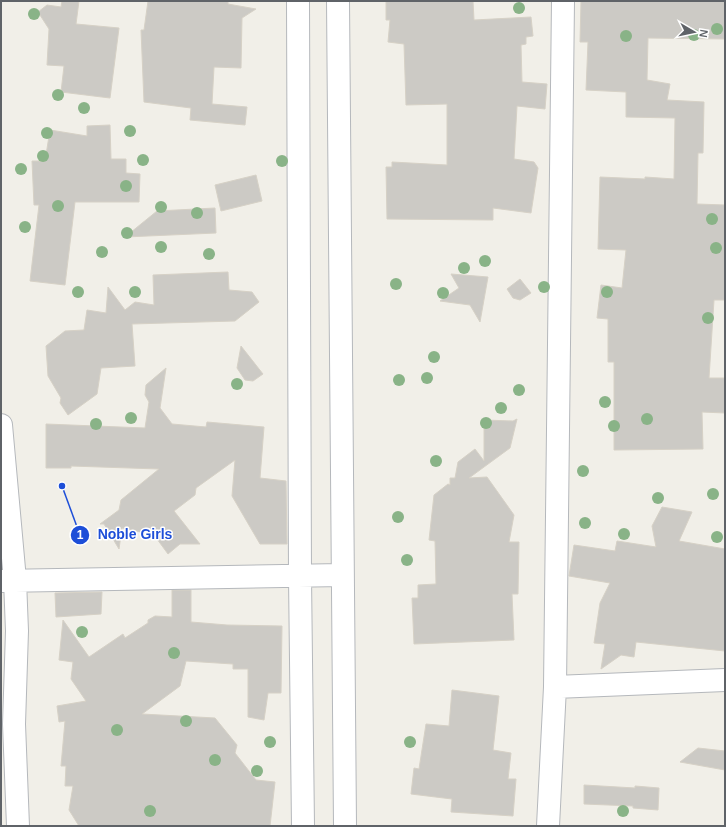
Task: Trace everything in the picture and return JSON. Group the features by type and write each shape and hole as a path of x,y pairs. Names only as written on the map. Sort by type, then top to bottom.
{"street":[{"path":"298,1 300,577 303,826"},
{"path":"338,1 345,826"},
{"path":"548,826 555,687 563,1"},
{"path":"1,425 8,581 17,631 14,724 18,826"},
{"path":"8,581 300,577 342,575"},
{"path":"555,687 725,680"}],"building":[{"path":"62,1 79,1 76,24 119,28 110,98 61,92 64,66 47,65 49,29 38,12 47,5 61,7"},
{"path":"148,1 228,1 228,4 256,9 242,18 241,68 214,67 212,104 247,107 245,125 190,120 191,108 144,102 141,30 144,30"},
{"path":"386,1 473,1 474,20 531,17 533,36 526,37 526,44 521,45 522,82 547,84 545,109 517,106 514,159 534,162 538,168 531,213 493,208 493,220 387,219 386,167 392,167 392,162 447,165 447,104 406,105 404,44 388,42 390,20 386,20"},
{"path":"581,1 725,1 725,39 648,38 647,80 670,84 667,100 704,102 703,153 698,153 697,204 725,205 725,300 714,300 709,378 725,378 725,413 702,412 703,449 614,450 614,362 608,362 608,319 597,318 601,285 622,288 626,250 598,249 600,177 645,179 645,177 674,179 675,118 626,117 626,92 586,90 588,42 580,42"},
{"path":"110,125 111,159 126,159 126,173 140,174 139,202 75,202 65,285 30,281 39,205 34,205 32,161 45,161 50,130 87,136 87,126"},
{"path":"256,175 262,201 221,211 215,185"},
{"path":"215,208 216,233 125,237 157,211"},
{"path":"228,272 229,290 252,292 259,302 235,321 132,324 135,366 101,368 97,394 68,415 60,403 61,398 48,376 46,346 65,331 84,330 87,310 106,313 108,287 125,310 135,302 154,305 153,275"},
{"path":"451,274 488,277 480,322 470,305 440,301 459,288"},
{"path":"520,279 531,293 520,300 513,298 507,289"},
{"path":"241,346 263,374 253,381 245,380 237,368"},
{"path":"166,368 160,408 172,424 206,427 207,422 264,427 260,478 286,481 287,544 260,544 232,496 235,460 196,488 195,495 174,511 200,544 180,544 168,554 157,539 153,538 150,534 122,528 119,549 104,524 100,524 119,510 121,500 159,469 71,466 71,468 46,468 46,424 145,428 149,402 145,395 146,385"},
{"path":"517,419 510,448 469,478 487,477 514,515 509,542 519,542 518,594 512,594 514,640 414,644 412,598 418,598 418,585 436,584 435,541 429,540 434,495 448,484 450,485 450,478 455,478 458,462 475,449 484,461 484,420 513,421"},
{"path":"662,507 692,512 679,541 725,549 725,651 636,642 634,657 621,655 601,669 605,644 594,643 600,603 610,583 569,576 574,545 615,551 617,541 656,547 652,526"},
{"path":"172,590 191,590 191,622 227,625 282,626 281,693 268,693 264,720 248,717 248,669 233,669 233,664 186,661 180,686 142,714 215,718 237,745 235,753 256,780 275,782 270,826 79,826 69,810 73,786 65,786 66,766 61,766 65,721 59,722 57,706 86,701 71,679 73,662 59,660 63,620 89,657 123,634 125,638 148,623 148,620 155,616 172,617"},
{"path":"102,592 101,614 56,617 55,593"},
{"path":"452,690 499,696 493,750 511,753 508,779 516,779 513,816 451,812 452,799 411,794 414,768 419,769 426,724 449,726"},
{"path":"698,748 725,751 725,770 680,762"},
{"path":"584,785 659,788 658,810 633,808 633,806 584,804"}],"place":[{"name":"Noble Girls","path":"62,486"}]}
